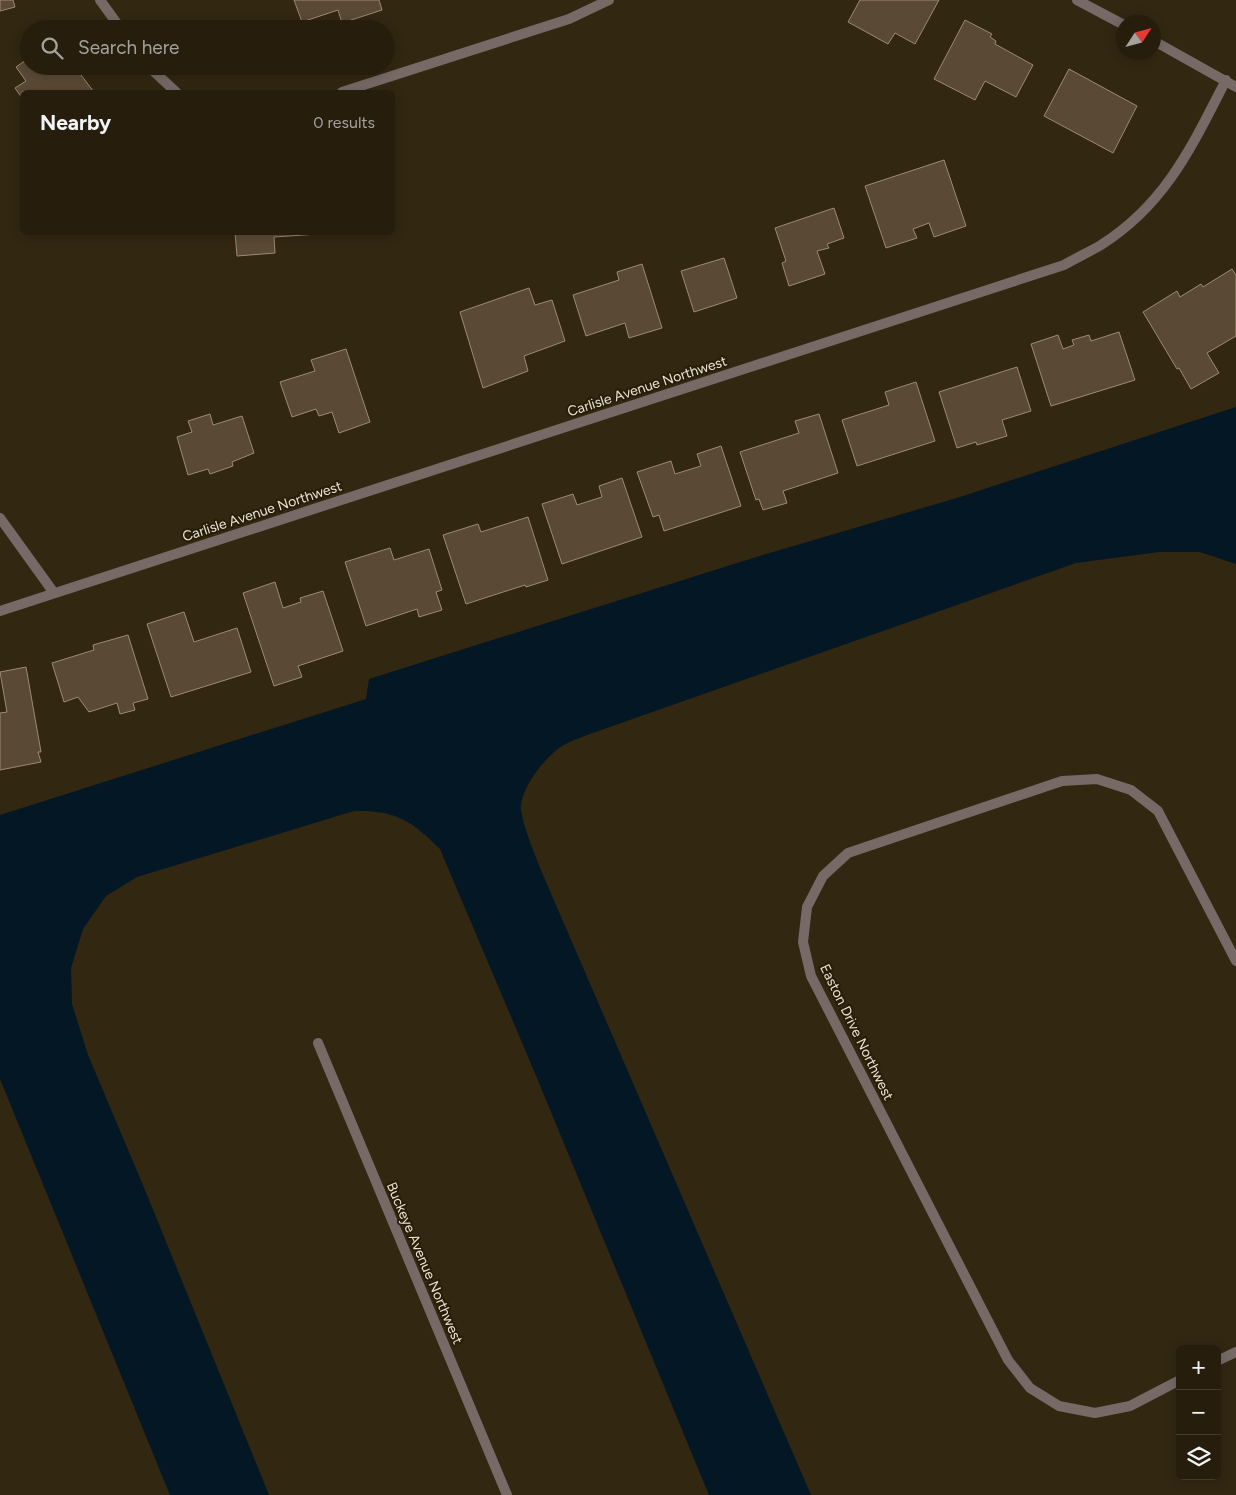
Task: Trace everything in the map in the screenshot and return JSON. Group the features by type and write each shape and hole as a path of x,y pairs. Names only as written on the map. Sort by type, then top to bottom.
{"street":[{"path":"100,0 114,20"},
{"path":"395,75 568,19 609,0"},
{"path":"1077,0 1116,21"},
{"path":"1161,45 1236,87"},
{"path":"158,75 174,90"},
{"path":"348,90 395,75"},
{"name":"Carlisle Avenue Northwest","path":"0,611 1064,265 1101,245 1135,219 1164,188 1188,153 1226,80"},
{"path":"0,518 54,593"},
{"name":"Easton Drive Northwest","path":"1176,1382 1130,1406 1095,1413 1059,1406 1030,1388 1008,1360 812,976 803,942 807,907 823,876 848,853 1062,781 1097,779 1131,790 1158,811 1236,961"},
{"name":"Buckeye Avenue Northwest","path":"318,1042 507,1495"},
{"path":"1221,1359 1236,1352"}],"water":[{"path":"1236,407 1236,564 1200,552 1159,552 1076,563 565,744 547,759 526,789 521,804 521,813 543,874 811,1495 709,1495 537,1078 440,849 420,831 411,824 392,815 381,812 354,811 137,877 106,896 83,929 71,968 72,1004 88,1055 269,1495 170,1495 0,1079 0,815 366,699 369,679 753,558 960,497"}],"building":[{"path":"0,0 13,0 15,7 0,11"},
{"path":"294,0 379,0 382,10 351,20 341,20 338,10 308,20 301,20"},
{"path":"860,0 939,0 915,44 895,33 888,44 848,22"},
{"path":"965,20 992,34 990,37 996,41 995,44 1033,65 1016,97 985,81 975,100 934,79"},
{"path":"20,64 20,73 16,67"},
{"path":"1069,69 1137,106 1113,153 1044,116"},
{"path":"22,75 81,75 92,90 20,90 20,95 15,88 26,81"},
{"path":"944,160 966,226 934,237 929,223 913,229 917,238 886,248 865,186"},
{"path":"834,208 844,238 827,244 829,248 817,251 825,274 789,286 782,263 786,261 775,228"},
{"path":"235,235 304,235 274,237 275,253 237,256"},
{"path":"724,258 737,298 694,312 681,271"},
{"path":"642,264 662,328 629,338 625,323 586,336 573,295 619,280 617,272"},
{"path":"1232,269 1236,275 1236,336 1207,353 1219,373 1191,389 1143,312 1177,291 1180,297 1201,284 1203,287"},
{"path":"529,288 535,305 552,300 565,341 524,356 528,371 483,388 460,312"},
{"path":"1119,332 1135,380 1051,406 1031,344 1058,335 1063,349 1074,345 1072,340 1089,335 1091,341"},
{"path":"346,349 370,422 339,433 332,412 319,416 316,409 292,417 280,382 315,371 311,360"},
{"path":"1017,367 1031,411 1002,420 1007,436 977,445 976,442 957,448 939,392"},
{"path":"916,382 935,441 857,466 842,420 889,405 885,392"},
{"path":"210,414 213,425 242,416 254,453 232,462 233,466 210,474 208,469 188,475 177,437 192,432 188,421"},
{"path":"819,414 838,473 783,491 787,503 763,510 759,499 756,500 740,452 799,433 795,421"},
{"path":"721,446 741,506 664,531 659,515 653,517 637,472 671,461 675,474 701,466 697,454"},
{"path":"622,478 642,537 562,564 542,504 573,494 577,505 602,497 599,486"},
{"path":"528,517 548,580 526,587 525,585 466,604 443,535 478,524 481,532"},
{"path":"390,548 394,560 429,549 442,590 436,592 442,610 419,617 417,609 366,626 345,562"},
{"path":"275,582 283,608 301,602 300,598 323,591 343,651 298,666 302,677 274,686 243,593"},
{"path":"184,612 194,642 237,628 251,672 171,697 147,624"},
{"path":"128,635 148,699 133,703 135,710 120,714 117,703 89,712 78,697 64,702 52,663 94,650 93,645"},
{"path":"26,667 41,752 38,752 41,762 0,770 0,713 7,712 0,672"}]}
